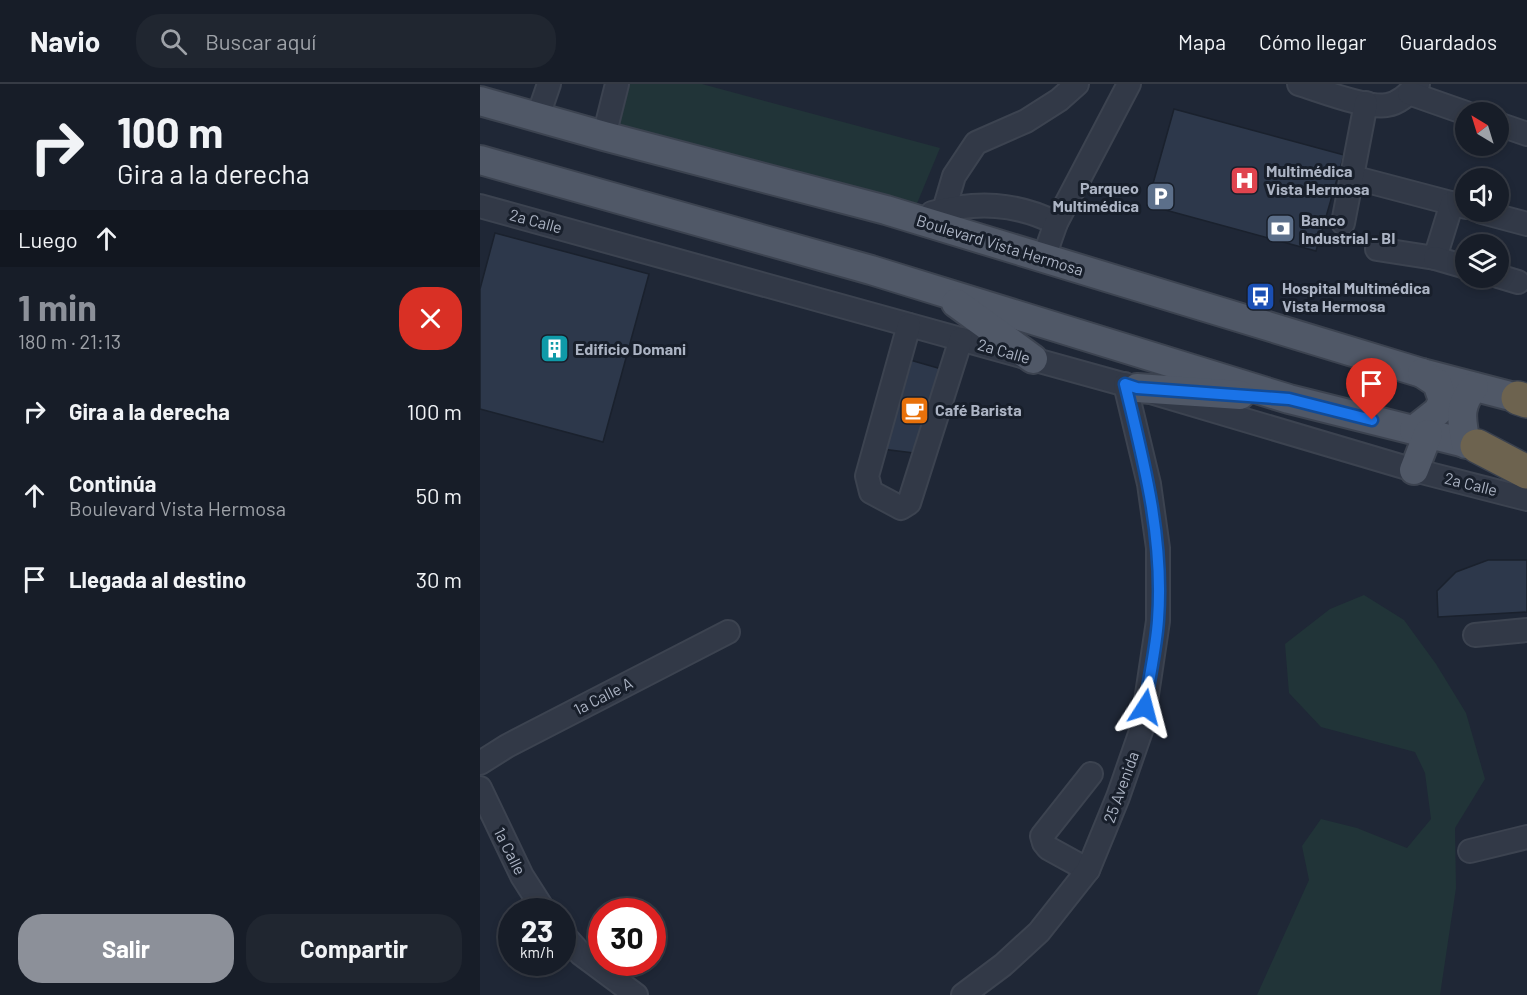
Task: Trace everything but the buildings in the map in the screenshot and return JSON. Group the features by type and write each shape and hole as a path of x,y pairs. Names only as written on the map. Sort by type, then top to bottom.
{"highway":[{"path":"1472,445 1527,453"},
{"path":"1472,445 1527,472"}],"main road":[{"name":"Boulevard Vista Hermosa","path":"480,101 911,218 1422,373 1524,398"},
{"path":"480,160 938,290 1289,399 1472,445"},
{"path":"938,290 1033,359"},
{"path":"1414,470 1420,432 1438,411 1443,400 1437,383 1422,373"},
{"path":"1131,386 1289,399"},
{"path":"1472,445 1461,411 1463,402 1474,387"}],"street":[{"path":"538,116 549,84"},
{"path":"604,136 617,84"},
{"path":"944,210 954,176 976,143 1026,121 1059,100 1077,84"},
{"path":"1044,257 1056,223 1129,84"},
{"path":"1299,84 1376,104 1399,101 1414,88 1455,108"},
{"path":"1343,223 1352,177 1376,104"},
{"path":"1509,128 1527,135"},
{"path":"1352,177 1455,204"},
{"name":"2a Calle","path":"480,206 1131,386 1414,470 1527,499"},
{"path":"911,218 944,210 1004,206 1032,212 1056,223"},
{"path":"1435,258 1455,214"},
{"path":"1509,219 1527,224"},
{"path":"1377,249 1435,258 1455,264"},
{"path":"909,325 867,476 872,492 901,508 909,502 961,339"},
{"name":"25 Avenida","path":"963,995 1003,965 1039,932 1088,870 1118,797 1142,728 1158,621 1158,548 1131,386"},
{"path":"1475,635 1527,630"},
{"name":"1a Calle A","path":"480,763 507,746 728,632"},
{"path":"1088,870 1048,848 1042,836 1091,774"},
{"name":"1a Calle","path":"480,788 522,876 536,898"},
{"path":"1470,851 1527,837"},
{"path":"576,948 636,995"}],"green space":[{"path":"617,84 702,84 940,148 911,218 604,136"},
{"path":"1364,595 1404,620 1436,664 1466,713 1485,779 1455,828 1456,888 1440,995 1257,995 1309,880 1302,846 1321,819 1357,828 1407,848 1431,819 1425,773 1415,752 1321,727 1289,693 1285,644 1330,609"}],"place":[{"name":"Multimédica Vista Hermosa","path":"1245,180"},
{"name":"Parqueo Multimédica","path":"1160,197"},
{"name":"Banco Industrial - BI","path":"1280,229"},
{"name":"Hospital Multimédica Vista Hermosa","path":"1261,297"},
{"name":"Edificio Domani","path":"554,349"},
{"name":"Café Barista","path":"914,410"}],"route":[{"path":"1145,707 1158,621 1158,548 1149,484 1125,384 1137,388 1289,399 1372,420"}]}
